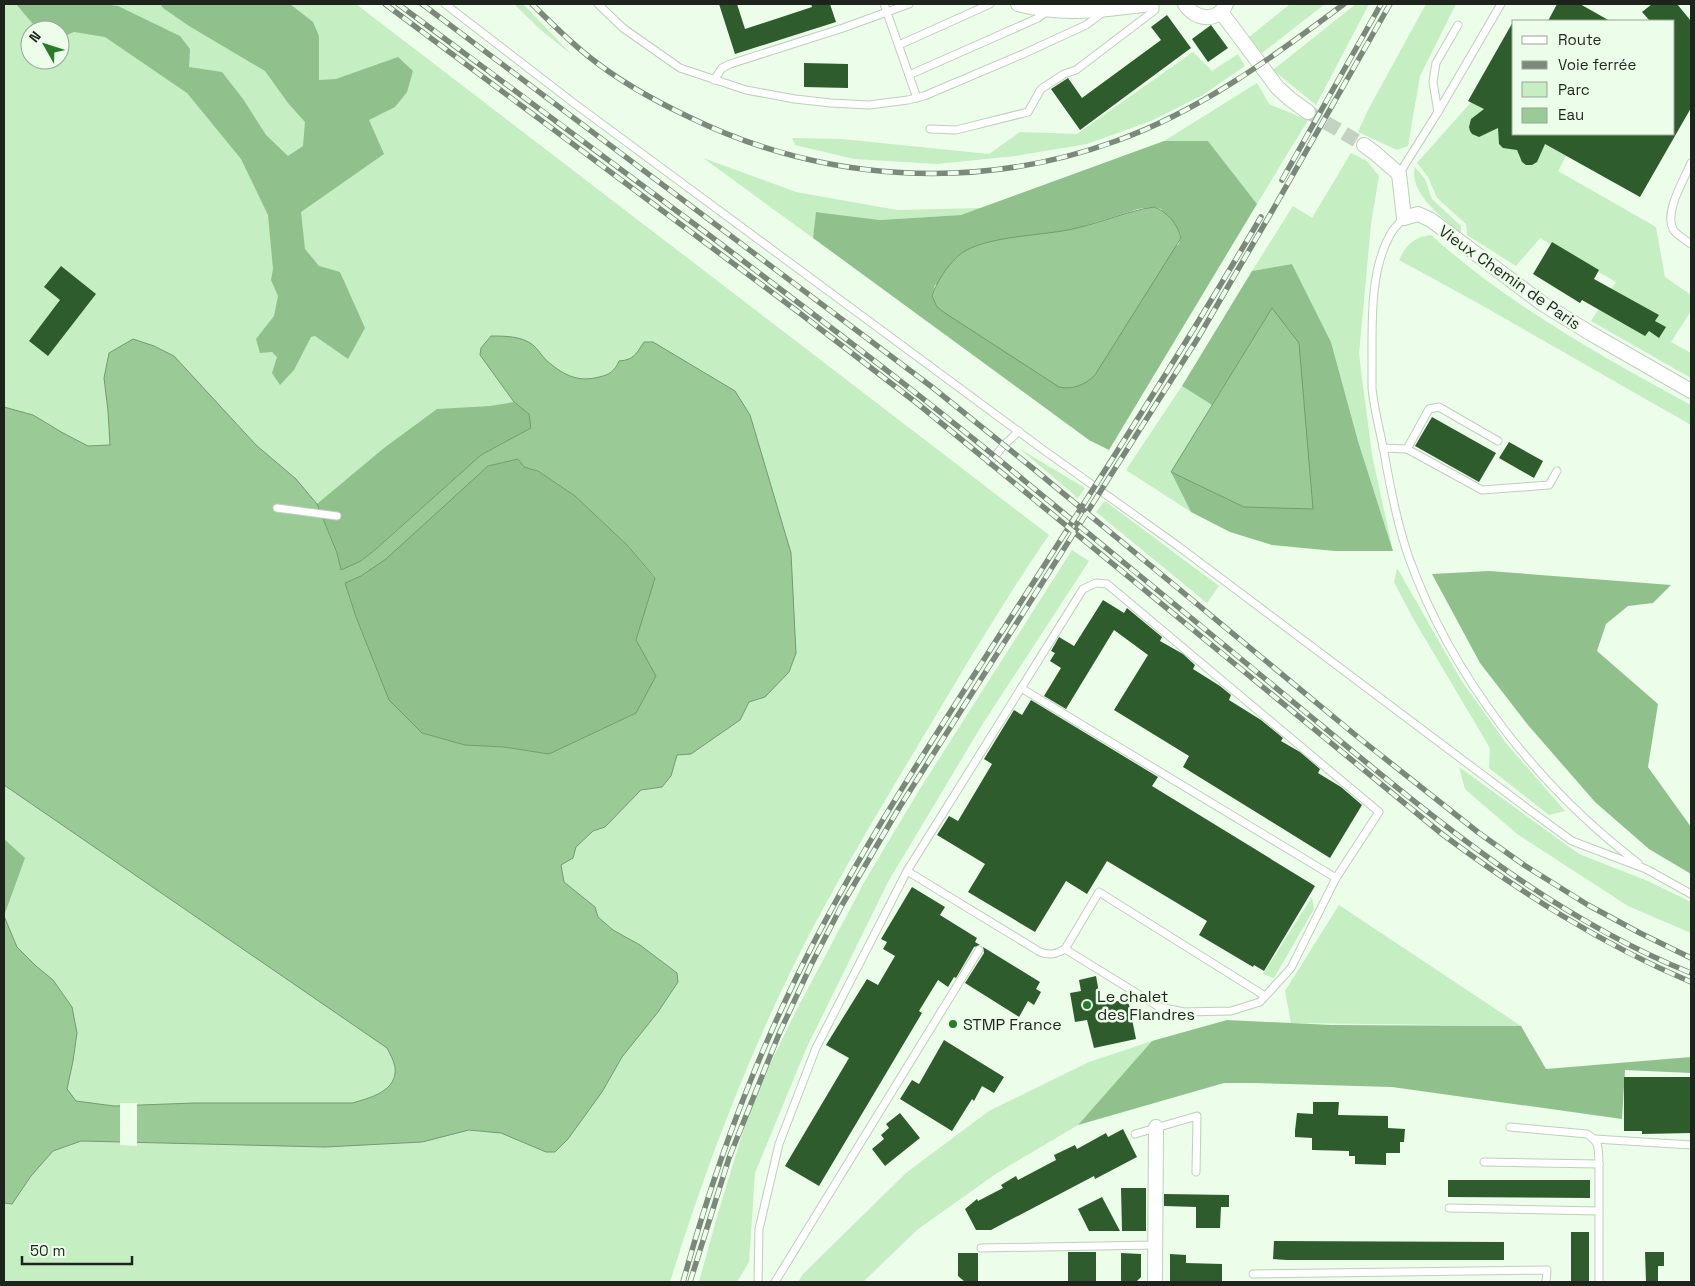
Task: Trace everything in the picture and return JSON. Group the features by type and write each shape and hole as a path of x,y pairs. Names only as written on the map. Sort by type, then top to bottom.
{"street":[{"path":"1018,4 1050,10 1070,11 1149,4"},
{"path":"1185,4 1194,15 1208,18 1224,8 1276,86 1308,112"},
{"path":"1364,145 1399,174 1404,218"},
{"name":"Vieux Chemin de Paris","path":"1404,218 1418,214 1431,220 1543,304 1590,334 1691,391"},
{"path":"1155,1282 1156,1127"}],"lane":[{"path":"445,4 583,110 1178,546 1572,841 1646,870 1691,894"},
{"path":"598,4 623,28 680,68 746,90 795,99 869,105 917,98 953,84 1068,34 1092,22 1108,9"},
{"path":"884,4 917,98"},
{"path":"714,80 722,68 730,64 887,13 909,4"},
{"path":"899,45 990,4"},
{"path":"930,129 956,130 1028,112 1041,89 1064,74 1076,70 1117,40 1155,10 1155,4"},
{"path":"1399,174 1438,112 1501,4"},
{"path":"909,75 1038,18 1050,10"},
{"path":"1438,112 1433,82 1436,63 1458,25"},
{"path":"1691,163 1673,205 1670,217 1674,230 1691,244"},
{"path":"1404,218 1390,235 1381,256 1375,289 1372,326 1372,389 1391,493 1409,558 1436,622 1474,686 1498,720 1545,779 1610,842 1646,870"},
{"path":"1406,449 1429,409 1439,407 1498,441"},
{"path":"990,462 1019,431"},
{"path":"1383,448 1406,449 1482,490 1549,485 1558,472"},
{"path":"277,508 337,516"},
{"path":"758,1282 760,1229 779,1144 816,1048 907,870 1021,688 1084,589 1096,583 1107,584 1380,812 1336,878 1291,968 1260,1002 1231,1011 1184,1012 1159,1007 1065,948"},
{"path":"1021,688 1336,878"},
{"path":"907,870 1040,952 1048,955 1056,954 1065,948 1099,892 1265,996"},
{"path":"775,1282 978,950"},
{"path":"1135,1134 1197,1116 1196,1172"},
{"path":"1510,1127 1587,1134 1595,1139 1598,1144 1599,1282"},
{"path":"1595,1139 1691,1145"},
{"path":"1484,1162 1599,1164"},
{"path":"1449,1208 1599,1211"},
{"path":"982,1248 1155,1245"},
{"path":"1253,1274 1547,1270 1546,1282"}],"green space":[{"path":"4,4 356,4 1049,535 986,632 887,797 812,929 762,1033 733,1103 693,1210 670,1282 4,1282"},
{"path":"514,4 523,4 571,54 542,31"},
{"path":"1290,4 1325,4 1262,53 1248,38"},
{"path":"1356,4 1369,4 1316,105 1273,70"},
{"path":"1426,4 1456,4 1420,76 1408,146 1397,150 1358,132"},
{"path":"1193,52 1212,71 1238,54 1245,66 1201,96 1151,121 1087,144 1015,156 937,164 854,159 795,145 792,138 842,139 989,154 1020,132 1077,134"},
{"path":"1257,83 1269,104 1308,120 1257,204 1208,141 1164,141"},
{"path":"1473,100 1512,124 1512,135 1530,135 1566,156 1558,171 1656,227 1665,277 1691,295 1691,311 1671,342 1691,353 1691,378 1591,321 1616,282 1540,238 1516,266 1467,235 1466,224 1437,198 1428,177 1417,163"},
{"path":"1351,153 1367,161 1379,176 1371,224 1359,354 1372,455 1393,551 1358,441 1331,342 1292,264 1252,271 1293,206 1312,218"},
{"path":"703,158 796,192 897,210 981,208 961,215 880,220 817,212 813,238"},
{"path":"1415,167 1425,179 1432,199 1461,226 1461,233 1437,212 1422,195 1414,177"},
{"path":"1431,235 1491,284 1556,328 1691,405 1691,425 1399,260 1411,243"},
{"path":"1182,386 1212,405 1171,472 1191,512 1126,470"},
{"path":"1020,449 1085,488 1078,498"},
{"path":"1105,501 1219,586 1207,603 1096,512"},
{"path":"1072,550 1089,561 982,725 888,882 806,1049 755,1173 749,1262 737,1282 699,1282 753,1099 796,1011 866,879 918,792"},
{"path":"1397,568 1461,680 1506,743 1565,811 1549,815 1489,768 1490,748 1414,620 1394,582"},
{"path":"1459,767 1579,854 1648,881 1691,902 1691,933 1628,906 1517,834 1465,789"},
{"path":"1312,897 1314,909 1274,978 1263,974"},
{"path":"1339,905 1521,1026 1291,1023 1285,991"},
{"path":"1152,1041 1078,1125 997,1173 917,1230 863,1282 798,1282 803,1274 906,1173 989,1111 1089,1062"}],"shaded area":[{"path":"16,4 103,4 118,6 180,36 190,49 189,67 222,72 243,99 266,135 288,156 303,146 305,122 288,103 265,71 189,26 160,4 290,4 313,22 319,36 319,80 336,79 398,57 413,71 407,92 395,107 369,120 384,154 301,212 305,249 319,266 340,272 365,328 348,359 315,336 311,337 294,370 280,385 272,373 277,357 272,352 260,353 256,339 274,316 278,296 271,280 273,269 268,215 241,159 187,93 105,37 74,32 70,34 70,20 30,20"},
{"path":"1164,141 1208,141 1257,204 1109,450 1089,440 813,238 816,212 880,220 961,215","holes":["1154,207 1161,209 1180,233 1181,238 1178,245 937,307 932,296 935,285 1075,229 1138,209"]},
{"path":"1292,264 1331,342 1358,441 1393,551 1335,551 1272,545 1230,532 1191,512 1171,472 1244,507 1273,308 1212,405 1182,386 1252,271"},
{"path":"514,402 529,414 531,428 481,455 376,549 361,561 341,571 337,553 317,504 384,448 437,409 490,406"},
{"path":"518,459 524,467 538,471 575,496 627,545 655,579 636,640 657,676 636,713 549,754 504,747 465,745 422,733 389,700 356,617 345,583 361,576 488,466"},
{"path":"1489,571 1671,585 1653,603 1628,606 1606,624 1597,651 1658,704 1648,767 1691,827 1691,874 1649,849 1595,802 1528,725 1480,663 1432,574"},
{"path":"4,839 25,858 4,916"},
{"path":"1227,1020 1332,1025 1521,1026 1546,1069 1691,1057 1691,1073 1625,1070 1622,1119 1392,1087 1224,1083 1078,1125 1152,1041"}],"water":[{"path":"1154,207 1171,219 1181,238 1095,375 1087,382 1078,386 1069,388 1059,387 945,313 937,307 932,296 941,277 950,265 960,254 977,246 1004,239 1064,231"},
{"path":"1272,308 1299,343 1313,509 1244,507 1171,472"},
{"path":"491,336 518,338 533,345 546,360 564,373 577,378 591,379 609,374 614,370 619,361 634,356 644,342 653,342 735,391 750,415 791,553 796,653 789,672 765,697 749,702 740,720 691,754 677,755 671,776 662,787 641,790 605,827 593,831 576,847 573,858 561,865 564,882 595,907 598,917 613,930 640,945 677,973 678,982 658,1012 622,1057 602,1092 568,1139 555,1152 546,1152 501,1133 469,1130 422,1142 325,1147 81,1141 53,1151 31,1176 12,1204 4,1203 4,916 17,947 53,980 72,1007 77,1033 67,1089 76,1101 114,1106 194,1103 352,1103 374,1096 387,1088 395,1075 395,1067 387,1048 4,785 4,407 33,415 88,446 110,445 104,378 109,353 133,339 154,346 174,356 256,445 296,479 317,504 337,553 341,570 361,561 376,549 481,455 531,428 529,414 514,402 480,355 481,348","holes":["518,459 524,467 538,471 575,496 627,545 655,578 636,640 656,676 636,713 549,754 504,747 465,745 422,733 389,700 356,617 345,583 361,576 386,559 488,466"]}],"pier":[{"path":"120,1103 137,1103 137,1146 120,1145"}],"building":[{"path":"719,4 737,4 745,29 812,7 811,4 830,4 836,22 735,54"},
{"path":"1557,4 1580,4 1608,20 1549,20"},
{"path":"1652,4 1677,4 1691,21 1691,108 1640,197 1545,144 1537,162 1532,165 1526,165 1522,162 1517,150 1503,148 1499,144 1498,128 1479,137 1472,134 1469,127 1471,119 1484,109 1468,101 1512,24 1512,135 1675,135 1675,20 1649,20 1642,12"},
{"path":"1167,15 1191,48 1080,130 1051,89 1068,78 1082,98 1161,40 1151,27"},
{"path":"1211,25 1228,48 1208,62 1192,39"},
{"path":"804,63 848,64 848,88 804,87"},
{"path":"1552,242 1599,270 1594,279 1659,315 1655,321 1666,327 1659,338 1649,331 1645,336 1582,300 1580,303 1533,274"},
{"path":"61,266 96,294 48,356 29,341 60,300 44,287"},
{"path":"1432,417 1496,453 1479,482 1415,446"},
{"path":"1509,442 1543,461 1534,478 1499,458"},
{"path":"1103,600 1124,613 1127,608 1162,637 1160,641 1183,654 1195,665 1193,669 1231,695 1229,700 1261,720 1283,738 1281,741 1300,752 1320,769 1318,773 1341,787 1362,805 1330,858 1183,767 1189,756 1114,710 1148,655 1114,630 1066,709 1044,696 1061,668 1050,661 1055,653 1051,651 1059,637 1074,646"},
{"path":"1031,700 1158,777 1152,786 1315,886 1264,971 1254,965 1253,967 1199,935 1207,921 1107,861 1087,894 1066,881 1035,932 968,892 985,864 937,835 949,816 958,821 992,764 984,759 1014,710 1022,715"},
{"path":"912,887 945,907 940,915 977,938 975,942 980,945 974,947 956,978 954,977 948,987 938,980 919,1011 922,1013 819,1186 785,1166 849,1058 826,1045 867,979 878,985 895,956 883,949 887,942 881,939"},
{"path":"983,947 1040,982 1036,989 1041,992 1034,1005 1028,1001 1019,1017 965,983 984,953"},
{"path":"1096,976 1101,1004 1128,999 1136,1039 1094,1048 1087,1020 1075,1022 1070,993 1081,991 1079,980"},
{"path":"944,1040 1004,1077 994,1093 982,1086 974,1101 972,1099 952,1131 900,1099 912,1080 919,1084"},
{"path":"1624,1077 1691,1077 1691,1133 1642,1134 1642,1131 1624,1131"},
{"path":"1313,1102 1339,1102 1338,1115 1388,1116 1388,1128 1405,1129 1404,1142 1400,1142 1400,1153 1386,1153 1386,1165 1355,1164 1355,1156 1349,1156 1349,1151 1312,1150 1312,1138 1295,1137 1295,1131 1297,1113 1313,1114"},
{"path":"900,1113 920,1138 885,1166 872,1149 884,1139 881,1135 889,1128 886,1124"},
{"path":"1123,1129 1137,1157 1095,1179 1094,1176 991,1230 976,1230 965,1209 977,1199 978,1201 1003,1188 1001,1185 1016,1176 1018,1180 1056,1160 1054,1155 1075,1145 1077,1149 1106,1133 1108,1137"},
{"path":"1448,1180 1590,1180 1590,1198 1448,1197"},
{"path":"1121,1188 1146,1188 1146,1231 1122,1231"},
{"path":"1164,1194 1229,1195 1229,1207 1221,1207 1220,1228 1196,1228 1196,1207 1164,1206"},
{"path":"1102,1197 1120,1231 1089,1231 1078,1209"},
{"path":"1571,1232 1589,1232 1589,1282 1571,1282"},
{"path":"1274,1241 1504,1242 1504,1260 1273,1259"},
{"path":"1068,1252 1096,1252 1096,1282 1068,1282"},
{"path":"1645,1252 1664,1252 1664,1266 1658,1266 1658,1282 1646,1282"},
{"path":"958,1253 978,1253 978,1282 965,1282 958,1276"},
{"path":"1121,1253 1141,1254 1141,1277 1136,1282 1121,1282"},
{"path":"1170,1254 1186,1255 1186,1263 1222,1264 1222,1282 1170,1282"}],"tunnel":[{"path":"1308,112 1364,145"}],"railway":[{"path":"385,4 797,311 918,404 1442,834 1562,916 1625,951 1691,982"},
{"path":"398,4 705,232 907,386 1398,789 1490,859 1538,892 1587,922 1638,949 1691,973"},
{"path":"422,4 932,387 1359,738 1479,833 1524,865 1588,905 1691,958"},
{"path":"532,4 581,50 624,82 676,111 740,139 792,155 846,167 900,172 954,173 1009,168 1063,157 1116,141 1147,129 1235,81 1290,44 1344,4"},
{"path":"1282,180 1381,4"},
{"path":"690,1282 729,1158 779,1034 811,965 842,905 899,808 1198,338 1390,4"},
{"path":"683,1282 716,1173 757,1065 788,995 834,905 910,775 1128,433 1261,217"}],"place":[{"name":"Le chalet des Flandres","path":"1087,1005"},
{"name":"STMP France","path":"953,1024"}]}
